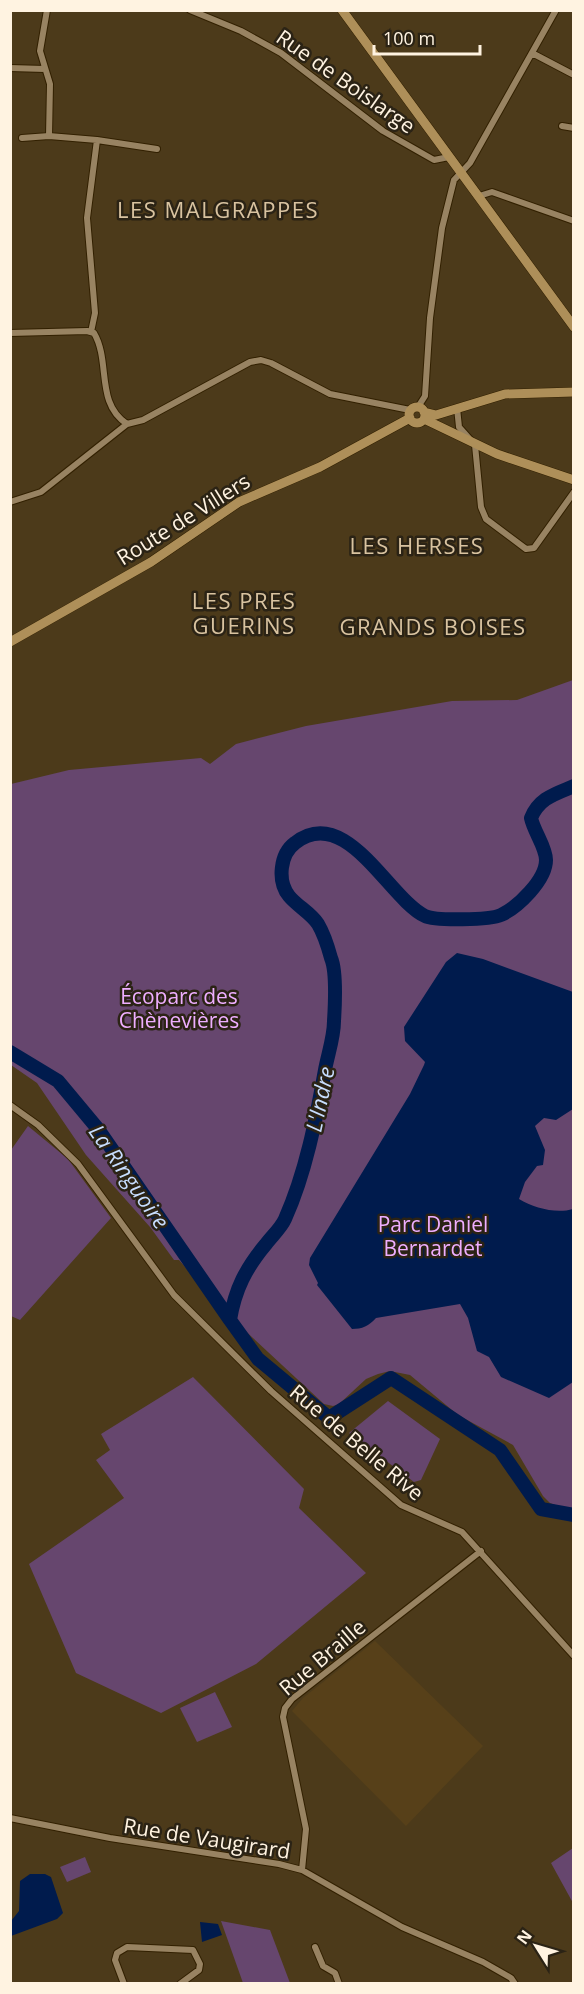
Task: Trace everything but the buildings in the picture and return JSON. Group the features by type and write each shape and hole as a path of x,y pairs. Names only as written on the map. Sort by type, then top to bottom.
{"main road":[{"path":"342,10 573,327"},
{"path":"417,413 436,415 505,394 573,392"},
{"path":"417,413 464,436 475,444 573,480"},
{"name":"Route de Villers","path":"10,642 151,562 239,502 320,467 417,413"}],"street":[{"path":"47,10 40,51 50,84 49,136"},
{"name":"Rue de Boislarge","path":"190,10 241,31 281,53 383,131 434,160 448,157"},
{"path":"10,502 41,492 127,424 143,420 250,362 261,360 330,394 417,413 426,396 430,318 442,228 450,190 460,172 470,163 556,10"},
{"path":"532,53 573,75"},
{"path":"10,68 45,69"},
{"path":"562,126 573,128"},
{"path":"22,138 49,136 157,148"},
{"path":"91,332 95,313 87,218 97,140"},
{"path":"479,196 492,192 573,221"},
{"path":"10,333 91,332"},
{"path":"91,332 97,339 106,391 112,408 127,424"},
{"path":"457,408 459,427 475,444 481,507 486,519 526,549 534,548 573,492"},
{"name":"Rue de Belle Rive","path":"10,1105 38,1125 78,1164 174,1295 292,1412 401,1505 462,1532 482,1551 573,1656"},
{"name":"Rue Braille","path":"302,1870 306,1829 284,1717 285,1708 292,1699 482,1551"},
{"name":"Rue de Vaugirard","path":"10,1818 103,1837 279,1864 302,1870 402,1927 483,1962 511,1978 515,1983"},
{"path":"124,1983 115,1960 117,1953 127,1947 193,1950 200,1964 199,1970 180,1983"},
{"path":"315,1947 322,1966 335,1973 339,1983"}],"shaded area":[{"path":"375,1641 483,1746 406,1826 292,1711 303,1698"}],"green space":[{"path":"573,680 573,1512 550,1503 543,1496 513,1445 458,1415 410,1375 390,1371 378,1374 366,1379 339,1404 333,1406 324,1404 240,1326 236,1318 227,1314 179,1260 174,1260 150,1227 86,1155 37,1083 11,1065 11,784 69,770 201,758 210,764 236,744 306,726 452,701 517,700"},
{"path":"28,1126 68,1159 111,1218 20,1320 11,1316 11,1150"},
{"path":"193,1377 304,1489 299,1508 366,1573 256,1664 161,1713 76,1673 29,1564 124,1498 96,1460 110,1450 101,1434"},
{"path":"388,1401 440,1439 421,1480 414,1482 349,1433"},
{"path":"215,1692 232,1727 197,1742 180,1708"},
{"path":"573,1848 573,1903 551,1863"},
{"path":"85,1857 91,1872 67,1882 60,1867"},
{"path":"221,1921 270,1930 290,1983 243,1983"}],"water":[{"path":"457,953 483,959 573,992 573,1109 556,1120 544,1118 535,1126 545,1150 543,1165 537,1166 525,1182 519,1199 545,1209 560,1211 573,1209 573,1382 549,1398 501,1377 489,1357 477,1351 468,1318 460,1304 376,1318 365,1326 352,1329 317,1285 309,1265 310,1258 410,1094 424,1065 425,1062 405,1041 404,1027 446,962"},
{"path":"30,1874 45,1874 51,1877 63,1913 57,1919 11,1936 11,1921 19,1911 20,1881"},
{"path":"200,1922 218,1924 222,1935 202,1942"}],"waterway":[{"name":"L'Indre","path":"574,786 543,801 534,811 531,818 544,850 545,868 536,884 523,899 508,911 495,917 451,919 425,916 411,906 366,858 349,844 332,835 314,834 295,843 286,854 282,868 285,890 292,900 312,916 318,924 333,964 335,989 333,1033 310,1145 299,1183 279,1229 259,1253 242,1279 230,1320 258,1359 329,1418 391,1378 500,1450 541,1509 574,1515"},
{"name":"La Ringuoire","path":"10,1052 58,1081 98,1129 230,1320"}],"district":[{"name":"LES MALGRAPPES","path":"218,209"},
{"name":"LES HERSES","path":"417,545"},
{"name":"LES PRES GUERINS","path":"244,612"},
{"name":"GRANDS BOISES","path":"433,626"}],"park label":[{"name":"Écoparc des Chènevières","path":"179,1008"},
{"name":"Parc Daniel Bernardet","path":"433,1236"}]}
